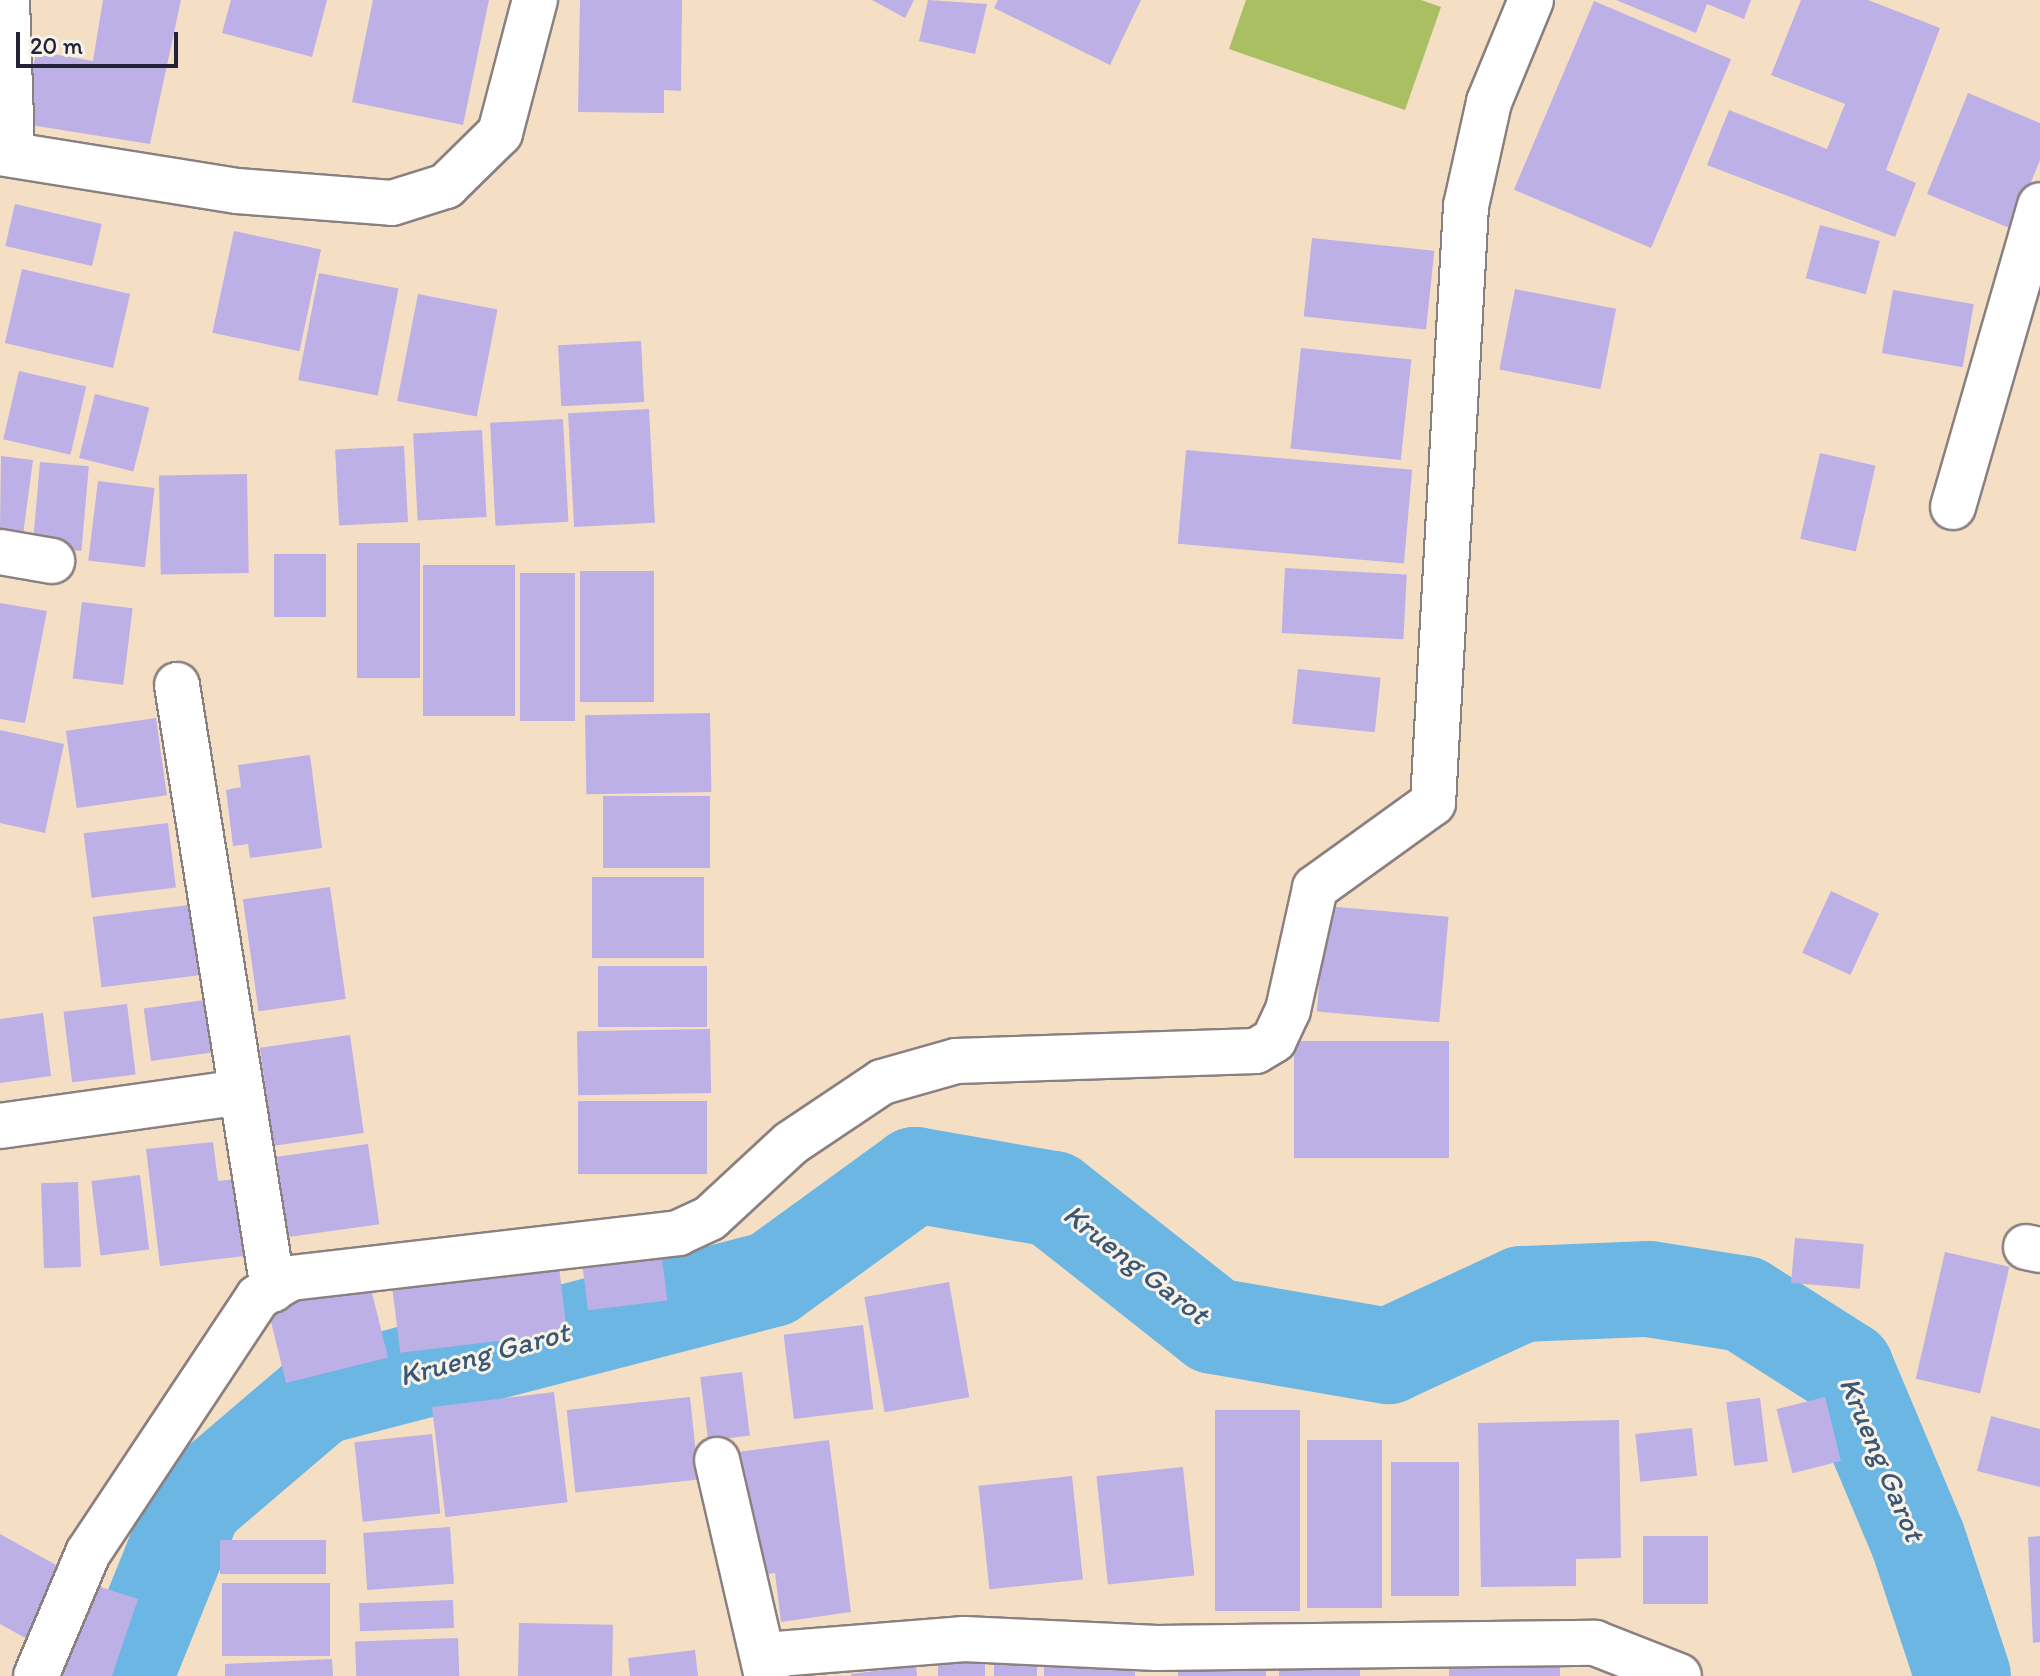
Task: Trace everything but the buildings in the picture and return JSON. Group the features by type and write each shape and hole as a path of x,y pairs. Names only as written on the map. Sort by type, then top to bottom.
{"street":[{"path":"7,0 6,153 237,191 392,203 446,186 500,133 535,0"},
{"path":"36,1676 88,1553 258,1297 291,1278 678,1233 710,1218 791,1143 882,1082 956,1061 1256,1051 1274,1040 1288,1010 1315,888 1433,803 1466,206 1489,102 1531,0"},
{"path":"1953,507 2040,205"},
{"path":"0,552 52,561"},
{"path":"177,685 273,1289"},
{"path":"0,1126 241,1092"},
{"path":"717,1460 766,1666 964,1639 1157,1662 1396,1658 1595,1643 1679,1676"}],"green space":[{"path":"1246,0 1421,0 1441,7 1405,110 1229,49"}],"waterway":[{"name":"Krueng Garot","path":"125,1676 195,1503 319,1397 772,1279 915,1175 1053,1199 1214,1326 1388,1356 1522,1294 1649,1289 1744,1304 1846,1369 1918,1540 1963,1676"}]}
